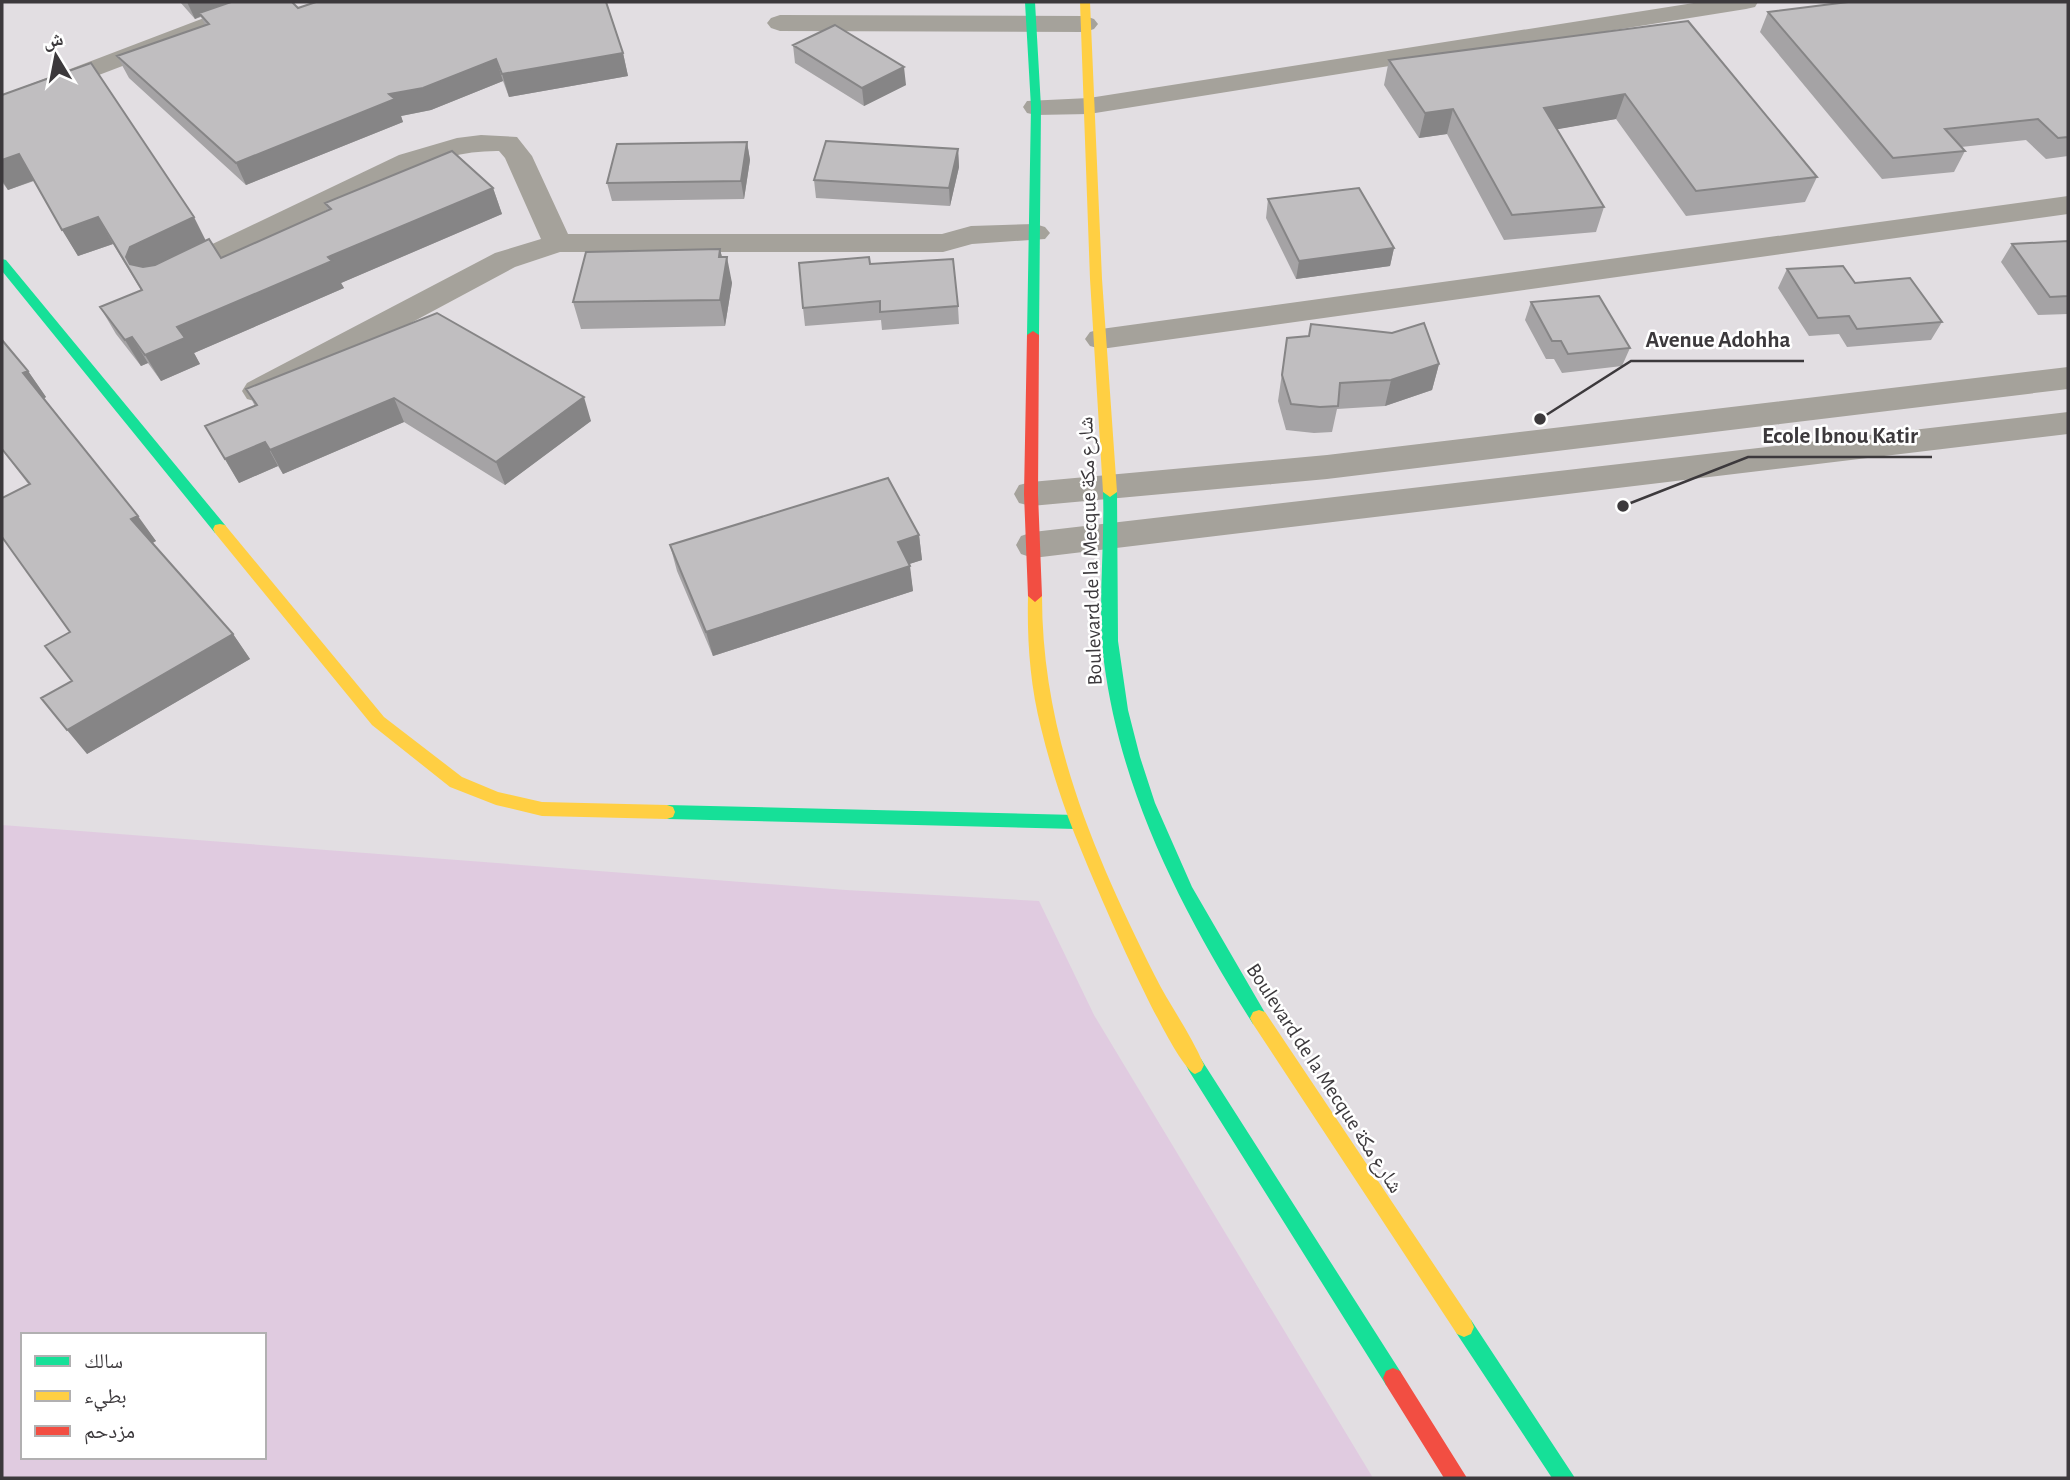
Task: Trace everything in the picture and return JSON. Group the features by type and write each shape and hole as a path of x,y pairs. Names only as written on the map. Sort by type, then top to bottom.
{"main road":[{"path":"1030,12 1036,107 1031,494 1037,665 1051,742 1076,822 1141,968 1171,1026 1456,1478"},
{"name":"Boulevard de la Mecque شارع مكة","path":"1085,13 1113,537 1109,605 1112,661 1123,727 1144,802 1184,891 1239,987 1564,1478"},
{"path":"2,263 377,721 456,782 496,798 542,809 1076,822"}],"street":[{"path":"2,104 268,2"},
{"path":"1036,107 1088,106 1746,2"},
{"path":"780,23 1030,12 1085,13"},
{"path":"158,282 400,164 444,148 482,141 507,143 518,156 558,243"},
{"path":"1101,339 2068,205"},
{"path":"253,393 505,260 558,243 943,243 971,252 1036,244"},
{"path":"1031,494 1327,467 2068,378"},
{"path":"1033,545 2068,423"}],"shaded area":[{"path":"2,825 846,890 1039,901 1094,1015 1373,1478 2,1478"}],"building":[{"path":"231,2 292,2 298,8 316,2 606,2 623,53 502,74 496,59 423,88 389,94 395,99 236,163 117,56 209,24 199,13"},
{"path":"1848,2 2068,2 2068,137 2058,138 2038,119 1945,129 1965,151 1893,158 1768,12"},
{"path":"1688,21 1817,177 1696,191 1625,94 1544,108 1604,207 1512,215 1453,109 1425,113 1389,60"},
{"path":"835,25 904,67 862,88 793,45"},
{"path":"91,63 194,217 130,247 126,257 130,264 143,267 155,265 209,239 221,258 331,209 325,203 452,151 493,188 328,257 332,261 177,327 185,338 145,355 132,337 125,340 100,307 142,290 98,217 62,230 19,154 2,160 2,95"},
{"path":"826,141 958,149 949,188 814,180"},
{"path":"747,142 741,181 607,183 617,144"},
{"path":"1359,188 1394,248 1299,261 1268,199"},
{"path":"2068,241 2068,296 2050,297 2012,244"},
{"path":"720,249 719,257 727,257 720,300 573,302 586,252"},
{"path":"869,257 870,264 953,259 958,306 880,312 880,301 803,308 799,263"},
{"path":"1843,266 1855,283 1910,278 1942,322 1857,329 1849,316 1818,318 1787,269"},
{"path":"1599,296 1630,348 1568,354 1561,341 1552,341 1531,302"},
{"path":"437,313 584,397 496,462 394,398 270,450 265,442 225,459 205,426 257,405 246,389"},
{"path":"1424,323 1439,364 1391,380 1340,383 1338,406 1291,404 1282,375 1287,338 1309,336 1311,324 1392,333"},
{"path":"2,340 28,371 23,373 138,516 131,519 233,634 67,730 41,698 72,681 45,646 70,632 2,537 2,498 30,484 2,449"},
{"path":"888,478 919,535 898,542 910,566 706,632 670,545"}],"traffic: fast":[{"path":"1030,2 1036,107 1033,335"},
{"path":"2,263 220,529"},
{"path":"1110,492 1110,641 1120,710 1132,757 1147,803 1186,892 1208,935 1259,1018"},
{"path":"667,812 1076,822"},
{"path":"1195,1065 1393,1378"},
{"path":"1464,1327 1564,1478"}],"traffic: slow":[{"path":"1085,2 1096,279 1110,492"},
{"path":"220,529 378,721 456,782 496,798 542,809 667,812"},
{"path":"1035,596 1037,665 1048,726 1065,785 1098,871 1130,942 1160,1004 1195,1065"},
{"path":"1259,1018 1464,1327"}],"traffic: jam":[{"path":"1033,335 1031,494 1035,596"},
{"path":"1393,1378 1456,1478"}],"place":[{"name":"Avenue Adohha","path":"1540,419"},
{"name":"Ecole Ibnou Katir","path":"1623,506"}]}
